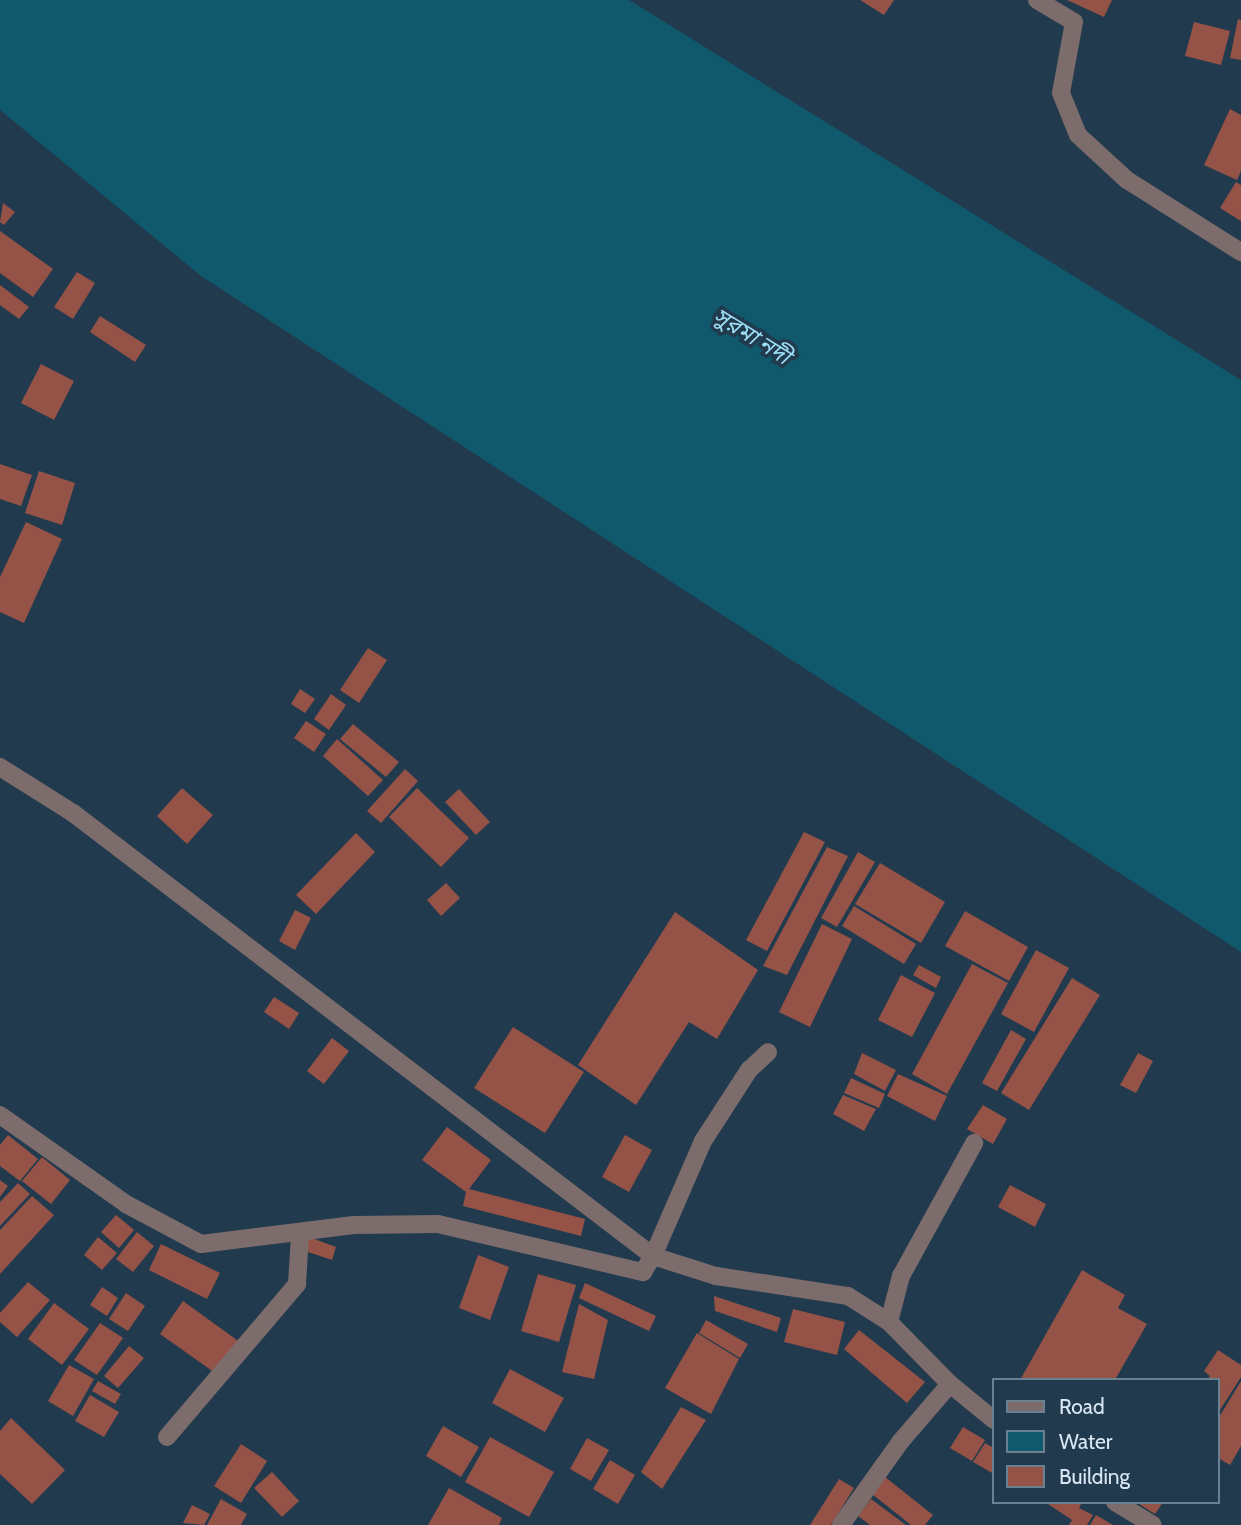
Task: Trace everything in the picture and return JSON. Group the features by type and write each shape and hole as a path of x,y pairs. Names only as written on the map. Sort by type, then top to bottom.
{"street":[{"path":"1037,0 1074,22 1061,93 1077,135 1127,180 1241,253"},
{"path":"0,767 73,813 653,1256 716,1276 848,1296 888,1322 950,1384 992,1418"},
{"path":"0,1115 126,1204 201,1244 300,1235 354,1225 438,1224 643,1272 653,1256 703,1142 749,1070 768,1052"},
{"path":"888,1322 901,1276 974,1143"},
{"path":"167,1437 297,1284 300,1235"},
{"path":"841,1525 901,1441 950,1384"},
{"path":"1118,1504 1153,1525"}],"water":[{"name":"সুরমা নদী","path":"0,0 629,0 1241,380 1241,952 201,276 0,110"}],"building":[{"path":"860,0 894,0 884,15"},
{"path":"1067,0 1112,0 1104,17"},
{"path":"1238,19 1241,20 1241,60 1230,58"},
{"path":"1194,22 1230,31 1221,65 1185,56"},
{"path":"1230,109 1241,115 1241,171 1237,180 1204,165"},
{"path":"1236,182 1241,185 1241,221 1220,208"},
{"path":"3,203 15,212 4,225 0,222"},
{"path":"0,231 53,269 33,297 0,273"},
{"path":"77,272 95,283 73,319 54,307"},
{"path":"0,285 29,307 19,319 0,305"},
{"path":"100,316 146,345 135,362 90,332"},
{"path":"41,364 74,381 54,420 21,403"},
{"path":"0,464 32,475 21,506 0,499"},
{"path":"39,471 75,483 62,525 25,513"},
{"path":"26,522 62,539 24,623 0,612 0,577"},
{"path":"368,648 387,660 359,703 340,690"},
{"path":"300,689 315,699 305,713 291,704"},
{"path":"331,694 346,705 329,730 314,719"},
{"path":"306,721 326,734 314,752 294,738"},
{"path":"353,724 399,762 386,777 340,739"},
{"path":"337,739 383,780 368,796 323,756"},
{"path":"405,769 418,781 381,823 367,811"},
{"path":"182,788 213,815 187,844 157,816"},
{"path":"417,788 469,838 441,867 389,817"},
{"path":"459,789 490,822 476,835 445,802"},
{"path":"804,832 825,842 767,951 746,940"},
{"path":"356,833 375,852 316,914 296,895"},
{"path":"827,847 848,856 787,975 763,966"},
{"path":"858,852 875,862 837,927 821,918"},
{"path":"880,863 945,902 921,943 855,904"},
{"path":"446,883 460,898 441,916 427,900"},
{"path":"854,906 916,944 904,964 842,926"},
{"path":"295,910 311,918 295,950 279,941"},
{"path":"965,911 1028,947 1009,981 945,946"},
{"path":"675,912 758,970 717,1039 689,1022 636,1105 578,1065"},
{"path":"822,924 852,939 810,1027 779,1012"},
{"path":"1036,950 1069,968 1034,1032 1001,1014"},
{"path":"972,964 1008,983 947,1094 912,1074"},
{"path":"919,965 941,977 936,988 913,975"},
{"path":"901,975 935,993 912,1037 878,1020"},
{"path":"1072,978 1100,995 1029,1110 1001,1093"},
{"path":"274,997 299,1013 289,1029 264,1012"},
{"path":"513,1027 584,1072 545,1133 474,1088"},
{"path":"1011,1030 1026,1039 997,1091 982,1083"},
{"path":"332,1038 349,1051 324,1084 307,1071"},
{"path":"862,1053 896,1070 885,1091 854,1074"},
{"path":"1138,1053 1153,1061 1136,1093 1120,1085"},
{"path":"898,1074 947,1096 935,1121 887,1096"},
{"path":"851,1078 885,1094 879,1108 844,1093"},
{"path":"843,1095 876,1109 864,1131 833,1114"},
{"path":"983,1105 1007,1119 993,1144 967,1129"},
{"path":"447,1127 491,1160 469,1189 585,1219 581,1236 463,1206 466,1192 422,1160"},
{"path":"8,1135 38,1159 20,1181 0,1166 0,1145"},
{"path":"625,1135 652,1150 629,1192 602,1177"},
{"path":"42,1157 70,1180 51,1204 22,1181"},
{"path":"0,1180 8,1186 0,1197"},
{"path":"18,1183 30,1194 0,1226 0,1202"},
{"path":"1010,1185 1046,1204 1035,1227 998,1207"},
{"path":"32,1196 54,1215 0,1274 0,1230"},
{"path":"116,1215 134,1230 119,1248 101,1232"},
{"path":"137,1232 154,1246 133,1272 116,1259"},
{"path":"98,1237 117,1253 102,1270 84,1255"},
{"path":"309,1237 336,1247 332,1260 305,1251"},
{"path":"161,1244 220,1273 207,1299 149,1270"},
{"path":"478,1255 509,1267 490,1320 459,1308"},
{"path":"1082,1270 1125,1295 1118,1308 1147,1324 1116,1378 1021,1378"},
{"path":"538,1274 576,1285 559,1342 521,1331"},
{"path":"28,1282 50,1300 17,1337 0,1322 0,1313"},
{"path":"585,1283 656,1316 649,1331 579,1298"},
{"path":"102,1287 118,1298 107,1316 90,1305"},
{"path":"126,1293 145,1306 128,1331 109,1319"},
{"path":"714,1296 781,1318 777,1332 715,1311"},
{"path":"183,1301 241,1343 218,1375 160,1334"},
{"path":"54,1303 89,1329 62,1365 28,1339"},
{"path":"579,1304 608,1320 594,1379 562,1372"},
{"path":"793,1309 845,1322 837,1355 784,1342"},
{"path":"706,1320 748,1344 740,1358 699,1333"},
{"path":"100,1323 123,1338 97,1375 74,1360"},
{"path":"859,1330 925,1382 907,1403 844,1349"},
{"path":"697,1333 739,1359 711,1414 665,1388"},
{"path":"129,1346 144,1358 118,1388 104,1376"},
{"path":"1218,1350 1241,1365 1241,1377 1220,1410 1220,1378 1208,1378 1210,1376 1204,1371"},
{"path":"69,1365 94,1379 73,1416 48,1401"},
{"path":"510,1369 564,1398 545,1432 492,1403"},
{"path":"98,1381 121,1394 115,1404 92,1391"},
{"path":"1241,1381 1241,1446 1230,1465 1220,1459 1220,1416"},
{"path":"90,1395 119,1412 104,1437 75,1421"},
{"path":"681,1407 706,1420 662,1489 641,1472"},
{"path":"11,1418 65,1470 32,1504 0,1474 0,1431"},
{"path":"443,1426 479,1447 461,1477 426,1456"},
{"path":"963,1427 985,1440 972,1461 950,1448"},
{"path":"490,1437 554,1472 529,1517 465,1482"},
{"path":"587,1438 609,1450 591,1481 570,1469"},
{"path":"985,1443 992,1447 992,1473 973,1462"},
{"path":"241,1444 267,1461 241,1503 214,1486"},
{"path":"610,1460 635,1475 618,1504 593,1489"},
{"path":"272,1472 299,1501 282,1517 254,1488"},
{"path":"885,1477 933,1515 925,1525 911,1525 872,1494"},
{"path":"839,1479 854,1488 831,1525 810,1525"},
{"path":"449,1488 502,1518 499,1525 428,1525"},
{"path":"221,1499 247,1514 241,1525 207,1525"},
{"path":"871,1499 906,1525 870,1525 858,1516"},
{"path":"1048,1504 1081,1504 1079,1508 1093,1515 1087,1525 1069,1525 1072,1520"},
{"path":"1139,1504 1162,1504 1155,1514"},
{"path":"192,1505 210,1514 204,1525 183,1523"},
{"path":"1096,1515 1113,1525 1090,1525"}]}
